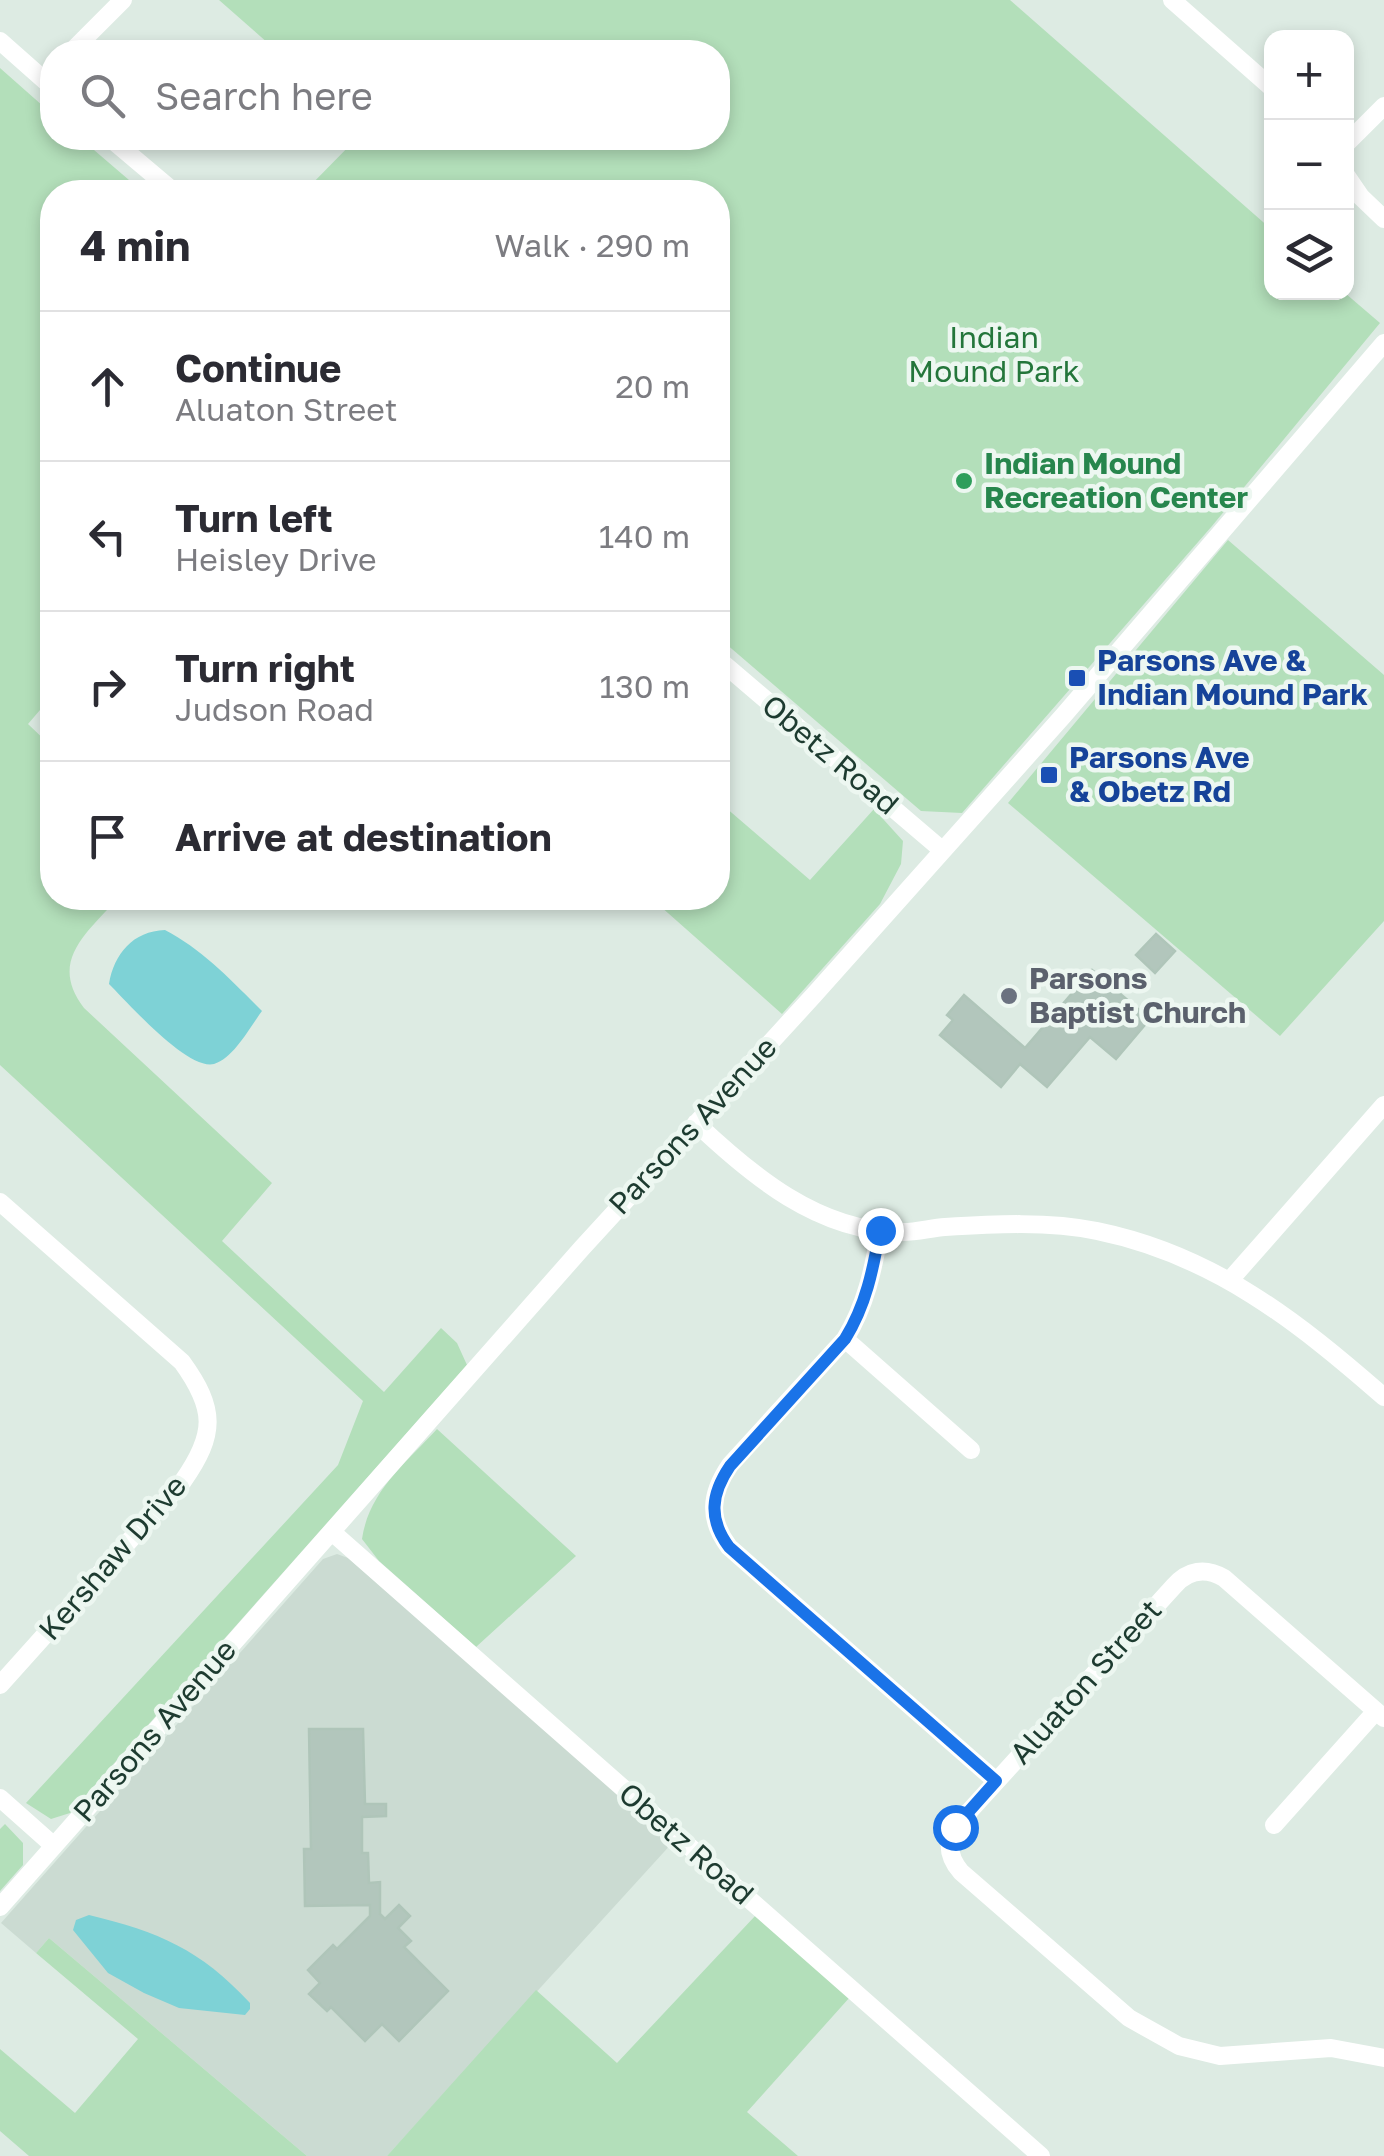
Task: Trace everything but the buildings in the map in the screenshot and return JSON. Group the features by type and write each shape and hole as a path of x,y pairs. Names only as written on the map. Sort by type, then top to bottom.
{"street":[{"path":"84,40 123,0"},
{"path":"1172,0 1264,81"},
{"path":"0,41 40,72"},
{"path":"1354,136 1384,106"},
{"path":"124,150 160,180"},
{"path":"1354,187 1384,219"},
{"name":"Parsons Avenue","path":"0,1907 1063,716 1384,343"},
{"name":"Obetz Road","path":"730,669 942,850"},
{"path":"1230,1280 1384,1104"},
{"path":"696,1123 739,1164 774,1190 819,1213 880,1230 902,1233 945,1227 1036,1225 1095,1231 1164,1248 1230,1280 1284,1314 1384,1397"},
{"name":"Kershaw Drive","path":"0,1202 182,1362 201,1388 208,1421 202,1454 183,1481 0,1685"},
{"path":"880,1230 868,1290 845,1339 730,1466 713,1501 714,1519 718,1533 729,1547 996,1781"},
{"path":"845,1339 971,1450"},
{"name":"Obetz Road","path":"332,1532 1041,2156"},
{"name":"Aluaton Street","path":"1380,1714 1230,1583 1216,1573 1197,1571 1179,1580 996,1781 955,1827 949,1848 952,1861 961,1872 1129,2018 1178,2046 1220,2056 1331,2048 1384,2058"},
{"path":"1274,1825 1380,1714"},
{"path":"0,1798 54,1846"}],"shaded area":[{"path":"337,1554 348,1558 674,1841 387,2156 307,2156 49,1938 36,1953 1,1923 323,1559"}],"green space":[{"name":"Indian Mound Park","path":"219,0 1010,0 1264,223 1264,300 1353,300 1380,323 1212,526 962,813 921,811 730,647 730,180 316,180 345,150 730,150 730,40 264,40"},
{"path":"0,68 40,103 40,150 94,150 129,180 40,180 40,710 28,724 40,736 40,910 107,910 84,936 71,962 74,991 84,1008 272,1183 222,1241 384,1392 441,1328 457,1343 467,1365 70,1813 51,1819 26,1803 338,1465 363,1401 0,1065"},
{"path":"1228,540 1384,675 1384,921 1280,1036 1008,803"},
{"path":"874,809 903,841 901,864 880,904 782,1014 665,910 730,910 730,811 810,880"},
{"path":"437,1429 576,1556 476,1647 379,1561 362,1539 372,1506 381,1492"},
{"path":"5,1824 23,1843 23,1865 0,1891 0,1829"},
{"path":"756,1915 850,1997 747,2112 798,2156 387,2156 536,1990 617,2063"},
{"path":"49,1938 307,2156 29,2156 0,2131 0,2049 75,2113 138,2039 36,1953"}],"water":[{"path":"165,930 204,956 262,1011 235,1049 214,1064 203,1063 174,1047 109,984 115,963 127,946 143,935"},
{"path":"89,1915 158,1936 196,1956 232,1984 250,2003 250,2009 245,2015 179,2008 108,1973 73,1930 76,1920"}],"place":[{"name":"Indian Mound Recreation Center","path":"964,481"},
{"name":"Parsons Ave & Indian Mound Park","path":"1077,678"},
{"name":"Parsons Ave & Obetz Rd","path":"1049,775"},
{"name":"Parsons Baptist Church","path":"1009,996"}],"route":[{"path":"880,1230 868,1290 856,1320 845,1339 730,1466 713,1501 714,1519 718,1533 729,1547 996,1781 955,1827"}]}
